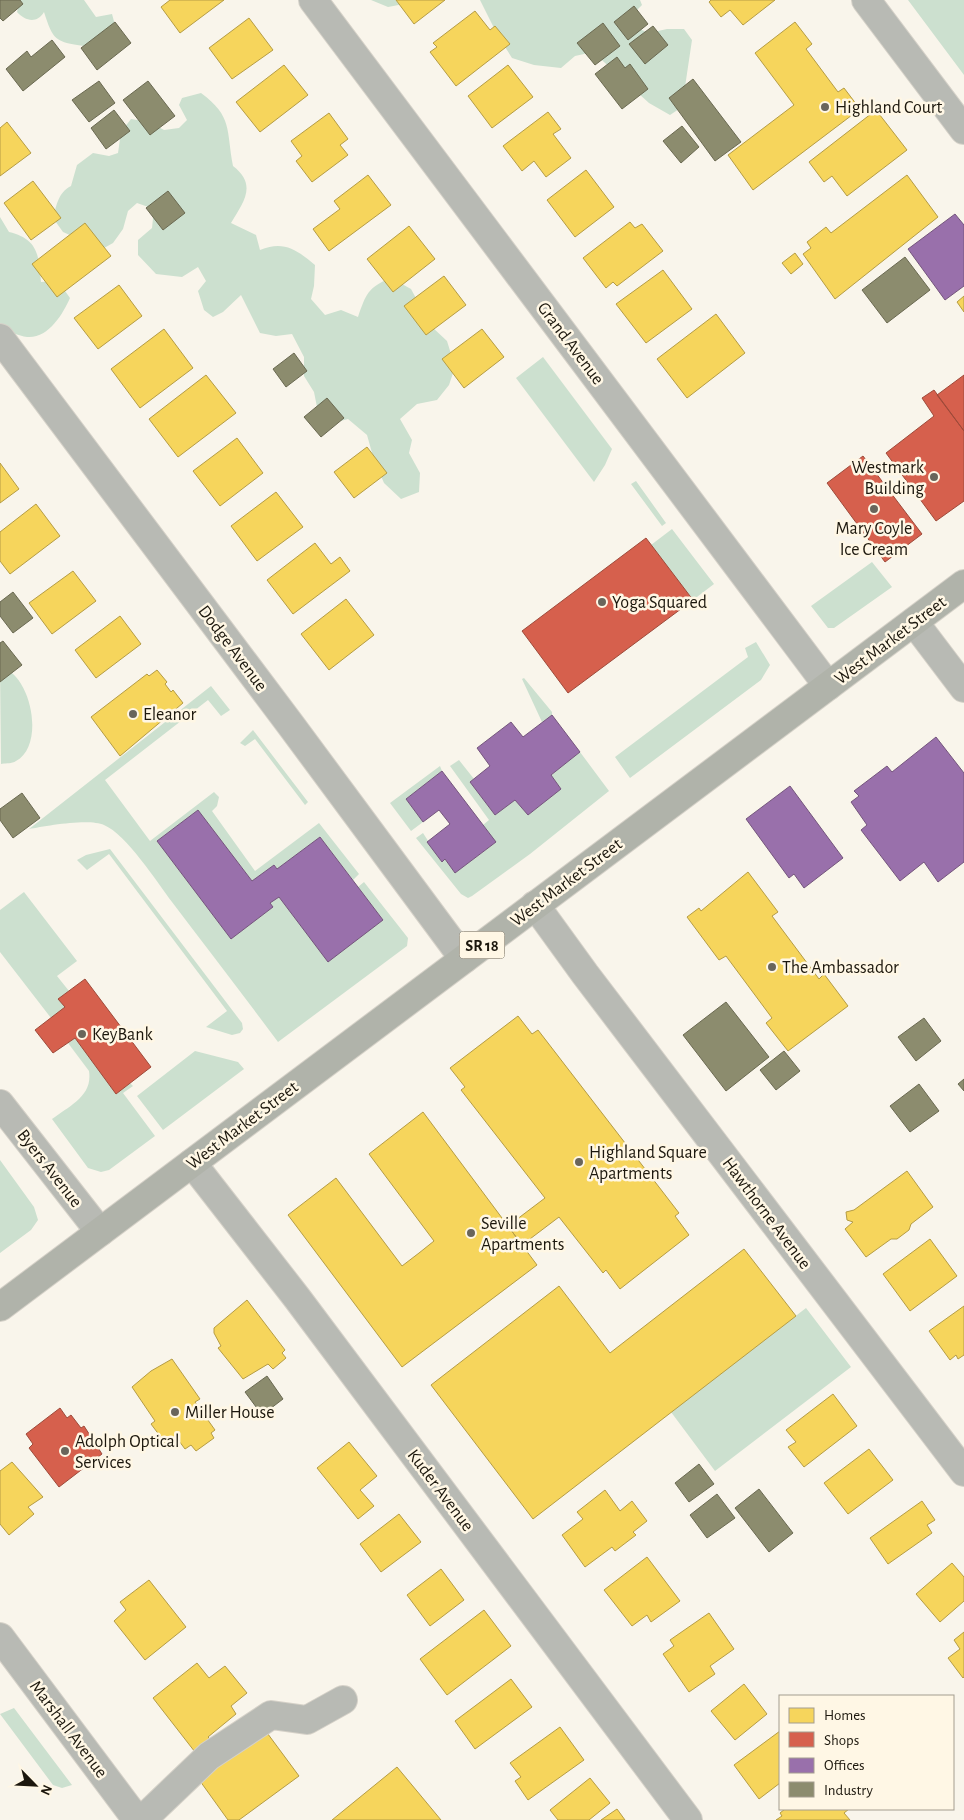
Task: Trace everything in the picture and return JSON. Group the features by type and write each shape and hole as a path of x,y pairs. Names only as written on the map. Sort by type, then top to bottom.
{"main road":[{"name":"West Market Street","path":"0,1307 964,584"}],"street":[{"name":"Grand Avenue","path":"313,0 828,686"},
{"path":"866,0 964,130"},
{"name":"Dodge Avenue","path":"0,338 464,959"},
{"path":"914,622 964,688"},
{"name":"Hawthorne Avenue","path":"536,905 586,974 964,1472"},
{"name":"Byers Avenue","path":"0,1104 100,1232"},
{"name":"Kuder Avenue","path":"192,1163 302,1305 688,1820"},
{"name":"Marshall Avenue","path":"0,1637 137,1820"},
{"path":"142,1820 210,1756 271,1715 307,1720 343,1700"}],"green space":[{"path":"15,0 84,0 96,17 112,14 115,25 84,46 67,43 56,38 53,34 44,12 34,20 27,19 17,12 19,4"},
{"path":"371,0 411,0 409,3 388,7"},
{"path":"480,0 640,0 642,5 628,19 630,25 649,33 667,29 684,29 692,40 682,107 670,115 649,103 593,52 575,56 561,68 534,65 512,58 498,36"},
{"path":"908,0 964,0 964,75"},
{"path":"201,93 219,109 223,117 228,133 233,166 241,173 247,187 240,208 231,223 256,235 260,250 283,246 296,251 315,265 311,299 325,315 341,310 358,317 369,292 377,285 391,278 411,289 431,326 447,341 455,367 449,385 437,400 417,404 400,419 412,440 409,453 420,473 419,492 401,499 384,483 374,460 367,435 348,419 326,425 318,412 314,392 304,376 304,357 292,334 276,336 260,333 241,295 223,312 213,317 204,310 198,291 206,281 198,267 182,277 156,274 138,255 138,240 152,228 154,209 137,203 128,211 123,229 113,243 97,252 81,240 63,232 53,218 63,192 71,186 77,165 93,153 109,156 118,153 121,132 131,119 149,122 164,130 179,128 187,120 179,105 182,98"},
{"path":"0,217 9,232 26,239 35,249 38,256 41,282 58,281 70,298 54,324 48,330 35,337 27,337 0,328"},
{"path":"543,357 612,449 605,465 594,482 516,378"},
{"path":"636,481 666,523 662,526 631,484"},
{"path":"672,529 714,584 693,600 651,545"},
{"path":"872,562 892,587 834,628 828,628 811,606"},
{"path":"756,642 770,665 761,680 630,778 615,757 748,657 745,648"},
{"path":"0,667 11,672 20,682 27,695 31,710 32,726 31,740 25,753 14,762 1,764"},
{"path":"524,678 552,712 552,715 542,722 522,679"},
{"path":"211,686 230,710 221,716 208,700 105,780 150,841 214,792 219,797 217,806 212,811 255,871 319,823 359,874 353,880 320,837 277,869 274,865 252,881 198,810 157,841 231,939 273,907 270,903 279,897 328,961 383,920 358,887 364,882 408,938 407,946 278,1042 141,859 113,830 104,825 88,822 29,829"},
{"path":"253,730 308,802 305,805 255,739 245,746 240,743"},
{"path":"580,752 609,791 530,854 472,896 468,898 461,894 416,838 423,833 441,861 445,859 455,873 495,843 483,825 489,820 450,766 459,760 474,779 470,782 495,815 515,800 528,815 561,789 551,775"},
{"path":"440,766 442,771 406,799 423,822 411,831 390,803"},
{"path":"110,849 242,1023 243,1029 240,1033 232,1035 206,1027 227,1011 109,854 87,870 77,860 86,855"},
{"path":"24,892 77,961 57,976 69,991 59,999 65,1007 51,1018 0,952 0,910"},
{"path":"75,1038 116,1093 130,1083 133,1086 123,1093 155,1136 109,1170 101,1172 88,1168 52,1119 84,1094 89,1080 89,1071 68,1043"},
{"path":"195,1051 238,1062 244,1069 163,1130 137,1096"},
{"path":"0,1160 34,1207 38,1220 31,1230 0,1253"},
{"path":"806,1308 851,1367 715,1471 671,1412"},
{"path":"14,1708 72,1785 62,1788 53,1785 0,1714"}],"building: Homes":[{"path":"170,0 224,0 180,33 161,7"},
{"path":"396,0 445,0 414,24"},
{"path":"711,0 775,0 743,25 730,10 721,17 709,2"},
{"path":"475,11 490,30 495,26 510,44 456,86 430,52 437,47 433,43"},
{"path":"249,18 273,50 232,79 209,48"},
{"name":"Highland Court","path":"795,22 812,44 806,49 838,92 844,88 860,109 753,190 728,155 794,105 755,53"},
{"path":"284,65 308,95 260,132 236,102"},
{"path":"508,65 533,97 492,128 468,96"},
{"path":"876,110 907,150 847,196 832,176 824,182 809,162"},
{"path":"548,112 561,129 553,134 571,158 546,177 534,161 522,171 503,146"},
{"path":"329,113 348,139 340,145 348,155 312,182 296,161 302,156 291,141"},
{"path":"7,122 31,153 0,176 0,128"},
{"path":"586,170 614,207 575,237 547,200"},
{"path":"368,175 391,205 329,251 313,229 340,209 334,201"},
{"path":"907,175 938,217 835,299 803,254 811,248 807,242 826,227 831,233"},
{"path":"33,181 61,218 31,240 4,203"},
{"path":"630,222 635,228 642,224 663,251 617,286 613,282 606,288 583,258"},
{"path":"85,223 111,256 57,297 32,264"},
{"path":"409,226 435,259 393,292 367,259"},
{"path":"795,253 803,264 791,274 782,263"},
{"path":"663,270 692,309 646,343 616,304"},
{"path":"444,276 466,305 426,335 404,306"},
{"path":"119,285 142,316 98,349 74,318"},
{"path":"964,296 964,312 957,302"},
{"path":"716,314 745,353 687,398 657,359"},
{"path":"164,329 193,368 140,408 111,369"},
{"path":"482,329 504,357 464,388 442,359"},
{"path":"206,375 236,413 178,457 149,419"},
{"path":"237,438 263,473 220,506 193,471"},
{"path":"367,447 387,473 354,498 334,472"},
{"path":"0,463 19,489 0,503"},
{"path":"276,492 303,527 257,561 231,526"},
{"path":"36,504 60,536 10,574 0,561 0,532"},
{"path":"315,543 331,564 340,557 350,571 293,614 267,580"},
{"path":"73,571 96,601 52,634 29,603"},
{"path":"346,599 374,635 329,670 301,634"},
{"path":"120,616 141,644 96,678 75,650"},
{"name":"Eleanor","path":"157,670 167,682 165,684 171,692 173,690 183,703 120,756 91,717 147,674 149,676"},
{"name":"The Ambassador","path":"748,872 778,912 772,916 819,979 824,974 848,1006 788,1051 766,1023 772,1018 726,956 719,960 687,917 699,908 701,911"},
{"name":"Highland Square Apartments","path":"518,1016 532,1034 538,1030 679,1213 675,1216 689,1235 620,1289 606,1270 603,1273 559,1217 522,1245 508,1226 545,1198 461,1090 465,1087 450,1068"},
{"name":"Seville Apartments","path":"423,1112 537,1265 402,1367 288,1215 336,1178 402,1266 434,1241 369,1154"},
{"path":"907,1171 933,1207 911,1224 909,1230 897,1239 891,1239 866,1257 845,1229 853,1222 847,1220 846,1212 854,1210"},
{"path":"930,1239 957,1276 910,1311 883,1274"},
{"path":"744,1249 796,1316 533,1519 431,1385 559,1286 610,1353"},
{"path":"247,1300 285,1350 282,1353 286,1358 273,1369 268,1364 243,1379 218,1348 221,1346 214,1333 214,1328"},
{"path":"964,1306 964,1355 958,1359 956,1355 950,1360 929,1331"},
{"name":"Miller House","path":"172,1359 200,1399 195,1402 215,1430 211,1433 214,1438 196,1451 191,1445 185,1449 176,1437 166,1444 151,1424 155,1421 132,1387 151,1371"},
{"path":"833,1394 857,1426 804,1467 788,1447 796,1442 786,1430"},
{"path":"349,1442 377,1476 360,1490 374,1506 358,1519 317,1468"},
{"path":"869,1449 893,1480 848,1514 824,1483"},
{"path":"12,1462 43,1497 28,1507 34,1514 9,1535 0,1524 0,1471"},
{"path":"605,1490 620,1511 632,1501 647,1521 633,1532 636,1535 615,1551 612,1547 585,1567 562,1535 583,1519 577,1512"},
{"path":"922,1501 935,1520 927,1525 932,1533 888,1564 870,1538"},
{"path":"399,1514 421,1542 381,1572 360,1544"},
{"path":"647,1557 680,1601 651,1622 647,1615 632,1626 604,1590"},
{"path":"952,1563 964,1577 964,1601 940,1622 916,1594"},
{"path":"441,1569 464,1600 430,1626 407,1595"},
{"path":"149,1580 186,1627 145,1660 114,1621 126,1610 120,1602"},
{"path":"484,1610 511,1646 447,1695 420,1659"},
{"path":"709,1613 734,1649 710,1666 715,1674 689,1692 663,1654 674,1646 670,1640"},
{"path":"964,1632 963,1678 948,1658 960,1649 954,1640"},
{"path":"197,1663 209,1678 225,1666 247,1693 231,1706 236,1714 208,1737 210,1739 195,1752 153,1698"},
{"path":"511,1679 532,1707 475,1749 455,1721"},
{"path":"744,1684 767,1714 735,1740 711,1711"},
{"path":"262,1726 299,1776 239,1820 228,1820 195,1774"},
{"path":"560,1727 584,1760 528,1800 515,1781 521,1777 510,1763"},
{"path":"779,1732 779,1784 759,1799 734,1765"},
{"path":"397,1767 441,1820 332,1820"},
{"path":"590,1778 610,1803 589,1820 558,1820 550,1810"},
{"path":"617,1809 625,1820 601,1820"},
{"path":"784,1810 848,1810 844,1813 850,1820 776,1820 782,1816 780,1813"}],"building: Shops":[{"path":"964,375 964,431 937,395"},
{"name":"Westmark Building","path":"934,390 964,431 964,501 936,521 886,453 934,416 922,398"},
{"name":"Mary Coyle Ice Cream","path":"863,456 922,534 885,562 827,483"},
{"path":"646,538 693,600 568,693 522,631"},
{"name":"KeyBank","path":"85,979 151,1067 116,1094 75,1038 53,1053 35,1030 65,1007 58,999"},
{"name":"Adolph Optical Services","path":"60,1408 67,1418 71,1415 81,1428 84,1426 102,1454 59,1487 29,1448 33,1444 26,1434"}],"building: Offices":[{"path":"955,214 964,225 964,286 945,300 908,249"},
{"path":"552,715 580,752 551,775 561,789 528,815 515,800 495,815 470,782 490,766 477,748 511,722 523,737"},
{"path":"936,737 964,773 964,862 938,882 924,862 900,881 861,830 867,825 851,802 859,796 854,791 887,766 892,772"},
{"path":"442,771 496,842 455,873 445,859 442,862 427,842 450,824 439,810 423,822 406,799"},
{"path":"790,786 843,858 804,888 794,874 789,878 746,819"},
{"path":"198,810 252,881 274,865 277,869 320,837 383,920 328,962 279,897 270,903 273,907 231,939 157,841"}],"building: Industry":[{"path":"0,0 20,0 23,4 3,21 0,18"},
{"path":"634,6 648,24 628,40 614,22"},
{"path":"115,22 131,43 97,70 81,48"},
{"path":"603,23 620,46 595,65 577,43"},
{"path":"653,26 668,45 645,64 629,44"},
{"path":"52,40 65,57 23,91 6,69 27,51 31,57"},
{"path":"617,57 625,68 630,64 648,89 622,109 595,74"},
{"path":"693,79 741,142 715,161 669,98"},
{"path":"99,81 115,103 89,122 72,100"},
{"path":"148,81 175,116 150,135 123,100"},
{"path":"114,110 130,131 106,149 91,128"},
{"path":"682,126 699,147 681,163 663,141"},
{"path":"168,191 185,213 163,230 146,208"},
{"path":"905,257 930,290 887,323 862,290"},
{"path":"294,353 307,371 286,387 273,369"},
{"path":"327,398 344,418 321,437 304,417"},
{"path":"13,592 33,618 13,633 0,616 0,602"},
{"path":"3,641 22,665 0,682 0,643"},
{"path":"22,793 40,818 13,838 0,820 0,809"},
{"path":"726,1002 769,1057 726,1091 683,1035"},
{"path":"924,1018 941,1041 916,1061 898,1037"},
{"path":"784,1051 800,1071 776,1090 760,1070"},
{"path":"964,1079 964,1091 958,1084"},
{"path":"919,1084 939,1111 910,1132 890,1106"},
{"path":"267,1376 283,1399 262,1415 245,1392"},
{"path":"699,1464 714,1484 689,1502 675,1483"},
{"path":"759,1489 793,1533 769,1552 735,1508"},
{"path":"717,1494 735,1518 707,1538 690,1515"}],"place":[{"name":"Highland Court","path":"825,107"},
{"name":"Westmark Building","path":"934,477"},
{"name":"Mary Coyle Ice Cream","path":"874,509"},
{"name":"Yoga Squared","path":"602,602"},
{"name":"Eleanor","path":"133,714"},
{"name":"The Ambassador","path":"772,967"},
{"name":"KeyBank","path":"82,1034"},
{"name":"Highland Square Apartments","path":"579,1162"},
{"name":"Seville Apartments","path":"471,1233"},
{"name":"Miller House","path":"175,1412"},
{"name":"Adolph Optical Services","path":"65,1451"}]}
